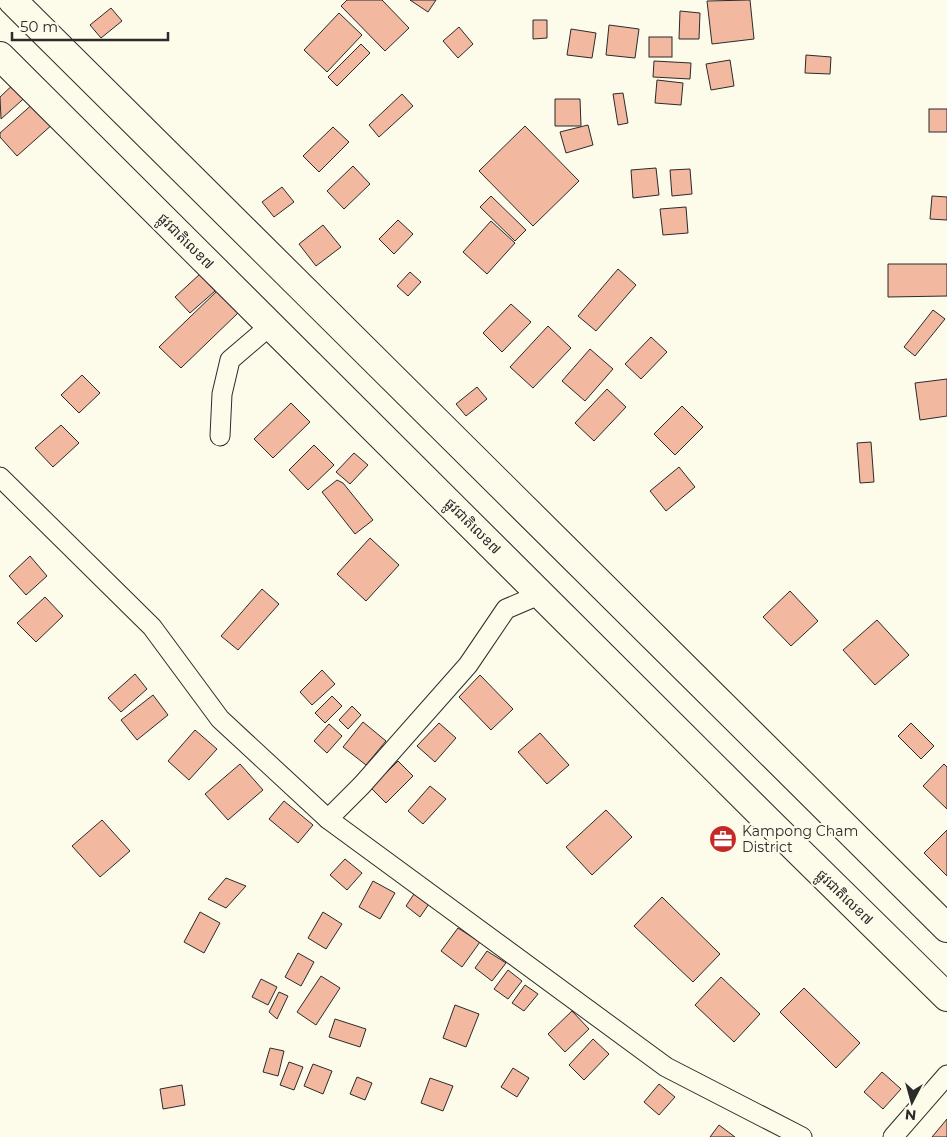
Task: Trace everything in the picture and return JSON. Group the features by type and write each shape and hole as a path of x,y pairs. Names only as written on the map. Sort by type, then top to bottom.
{"highway":[{"path":"12,0 947,928"},
{"name":"ផ្លូវជាតិលេខ៧","path":"0,56 947,997"}],"street":[{"path":"220,436 222,394 230,360 271,325"},
{"path":"0,477 152,627 220,719 328,819 666,1067 802,1137"},
{"path":"328,819 362,785 468,665 506,608 541,594"},
{"path":"893,1137 947,1075"}],"building":[{"path":"347,0 382,0 409,28 385,51 341,6"},
{"path":"410,0 436,0 428,12"},
{"path":"750,0 754,39 712,44 707,1"},
{"path":"111,8 122,21 101,38 90,25"},
{"path":"680,11 700,13 699,39 679,39"},
{"path":"339,13 362,35 327,72 304,50"},
{"path":"533,20 547,20 547,38 533,39"},
{"path":"609,25 639,29 635,58 606,55"},
{"path":"459,27 473,44 458,58 443,41"},
{"path":"571,29 596,33 592,58 567,55"},
{"path":"649,37 672,37 672,57 649,57"},
{"path":"361,44 370,53 337,86 328,77"},
{"path":"806,55 831,57 830,74 805,73"},
{"path":"730,60 734,86 711,90 706,64"},
{"path":"654,61 691,63 690,79 653,77"},
{"path":"18,80 30,93 1,119 0,97"},
{"path":"657,80 683,83 681,105 655,103"},
{"path":"623,93 628,123 618,125 613,94"},
{"path":"402,94 413,106 379,137 369,125"},
{"path":"555,99 580,99 581,126 555,126"},
{"path":"35,102 54,123 17,156 0,137 0,133"},
{"path":"929,109 947,109 947,132 929,132"},
{"path":"588,125 593,145 566,153 560,132"},
{"path":"525,126 579,181 533,226 479,171"},
{"path":"333,127 349,142 319,172 303,156"},
{"path":"353,166 370,184 344,209 327,191"},
{"path":"656,168 659,195 633,198 631,170"},
{"path":"690,169 692,194 672,196 670,170"},
{"path":"282,187 294,202 274,217 262,202"},
{"path":"491,196 526,230 515,241 480,207"},
{"path":"932,196 947,197 947,220 930,219"},
{"path":"686,207 688,233 663,235 660,209"},
{"path":"398,220 413,234 394,254 379,239"},
{"path":"491,221 515,243 487,274 463,252"},
{"path":"323,225 341,247 316,266 299,244"},
{"path":"888,264 947,264 947,296 888,297"},
{"path":"618,269 636,285 596,331 578,316"},
{"path":"410,272 421,282 408,296 397,286"},
{"path":"200,274 215,291 190,313 175,297"},
{"path":"217,291 238,313 181,368 159,347"},
{"path":"511,304 531,322 502,352 483,333"},
{"path":"933,310 945,319 915,356 904,347"},
{"path":"548,326 571,348 533,388 510,367"},
{"path":"651,337 667,352 641,379 625,364"},
{"path":"590,349 613,369 585,401 562,381"},
{"path":"82,375 100,393 79,413 61,395"},
{"path":"947,379 947,416 920,420 915,383"},
{"path":"477,387 487,399 466,416 456,404"},
{"path":"607,389 626,407 594,441 575,423"},
{"path":"291,403 310,422 273,458 254,439"},
{"path":"682,406 703,427 675,455 654,434"},
{"path":"61,425 79,443 53,467 35,448"},
{"path":"871,442 874,482 860,483 857,443"},
{"path":"314,445 334,465 308,490 289,470"},
{"path":"354,453 368,465 350,484 336,472"},
{"path":"679,467 695,487 666,511 650,491"},
{"path":"337,480 343,483 373,520 355,534 322,492"},
{"path":"370,538 399,565 366,601 337,574"},
{"path":"30,556 47,576 26,595 9,576"},
{"path":"262,589 279,604 238,650 221,636"},
{"path":"790,591 818,621 791,646 763,617"},
{"path":"45,597 63,616 36,642 17,623"},
{"path":"877,620 909,655 875,685 843,650"},
{"path":"322,670 335,684 312,705 300,692"},
{"path":"135,674 147,689 121,712 108,698"},
{"path":"480,675 513,709 491,730 459,697"},
{"path":"153,695 168,715 137,740 121,720"},
{"path":"332,696 342,706 325,723 315,713"},
{"path":"352,706 361,715 348,729 339,720"},
{"path":"363,722 386,741 366,765 343,747"},
{"path":"439,723 456,738 435,762 417,746"},
{"path":"911,723 934,746 921,759 898,736"},
{"path":"329,724 342,736 327,753 314,741"},
{"path":"195,730 217,749 189,780 168,761"},
{"path":"540,733 569,765 547,784 518,752"},
{"path":"398,761 413,776 386,803 371,788"},
{"path":"240,764 263,790 228,820 205,794"},
{"path":"944,764 947,767 947,809 923,786"},
{"path":"430,786 446,799 423,824 408,811"},
{"path":"284,801 313,825 298,843 269,819"},
{"path":"606,810 632,837 592,875 566,847"},
{"path":"102,820 130,851 100,877 72,846"},
{"path":"947,830 947,876 924,853"},
{"path":"345,859 362,873 347,890 330,875"},
{"path":"226,878 246,886 226,908 208,899"},
{"path":"373,881 395,893 380,919 359,907"},
{"path":"416,891 431,901 420,917 406,906"},
{"path":"662,897 720,954 693,982 634,926"},
{"path":"200,912 220,923 204,953 184,942"},
{"path":"323,912 342,924 326,949 308,938"},
{"path":"458,928 480,942 462,967 441,951"},
{"path":"487,951 506,963 492,981 475,968"},
{"path":"298,953 314,962 301,986 285,977"},
{"path":"508,970 522,981 508,999 494,989"},
{"path":"321,976 340,988 316,1025 297,1012"},
{"path":"721,977 760,1014 734,1042 695,1005"},
{"path":"261,979 277,987 268,1005 252,997"},
{"path":"525,985 538,994 524,1011 512,1003"},
{"path":"804,988 860,1043 836,1068 780,1012"},
{"path":"279,992 288,996 277,1019 269,1012"},
{"path":"455,1005 479,1014 466,1047 443,1038"},
{"path":"572,1011 589,1029 565,1052 548,1034"},
{"path":"335,1019 366,1029 360,1047 329,1037"},
{"path":"593,1039 609,1054 584,1080 569,1065"},
{"path":"270,1048 284,1051 278,1076 263,1072"},
{"path":"289,1062 303,1067 294,1090 280,1085"},
{"path":"313,1064 332,1071 323,1094 304,1086"},
{"path":"513,1068 529,1078 517,1097 501,1087"},
{"path":"882,1072 901,1089 883,1109 864,1092"},
{"path":"357,1077 372,1083 365,1100 350,1094"},
{"path":"430,1078 453,1086 443,1111 421,1103"},
{"path":"659,1084 675,1097 659,1115 644,1102"},
{"path":"182,1085 185,1105 163,1109 160,1089"},
{"path":"947,1119 947,1137 932,1137"},
{"path":"719,1125 735,1137 710,1137"}],"place":[{"name":"Kampong Cham District","path":"723,839"}]}
